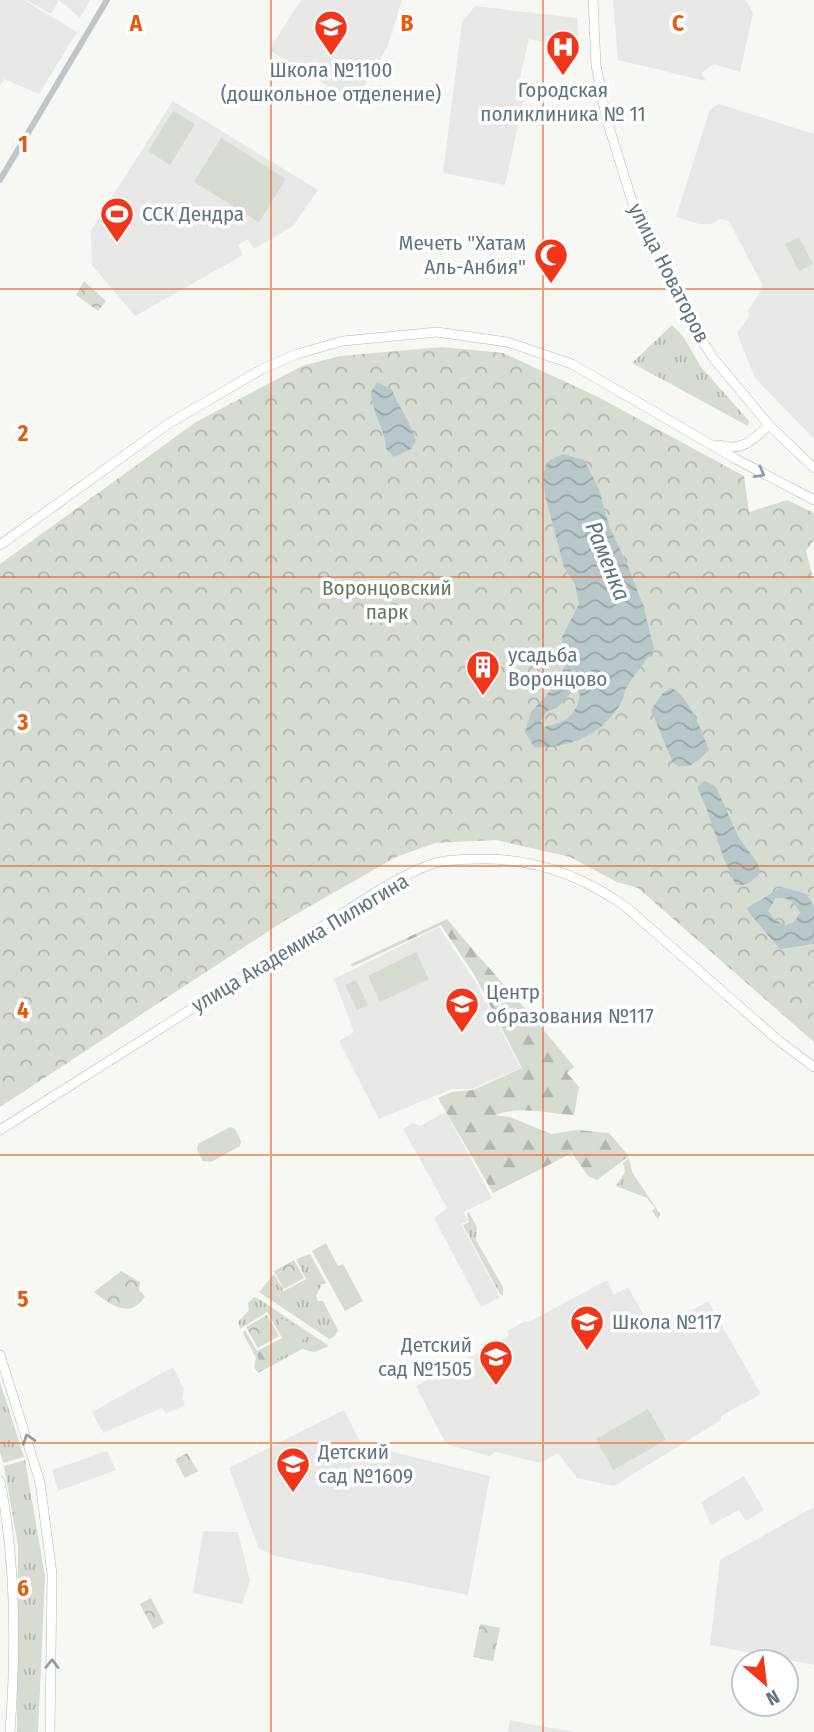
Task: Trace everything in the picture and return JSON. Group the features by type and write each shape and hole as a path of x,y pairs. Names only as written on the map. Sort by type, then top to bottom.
{"street":[{"path":"0,180 107,0"},
{"name":"улица Новаторов","path":"593,0 596,65 606,117 636,214 709,351 769,425 814,468"},
{"path":"0,545 168,424 262,369 298,354 343,341 437,332 507,342 572,364 754,470 814,500"},
{"path":"707,442 738,448 752,441 769,425"},
{"name":"улица Академика Пилюгина","path":"0,1130 381,889 435,863 454,860 500,859 546,866 606,892 778,1041 814,1067"},
{"path":"0,1355 40,1482 52,1574 50,1732"},
{"path":"0,1482 9,1538 13,1632 10,1732"}],"shaded area":[{"path":"0,0 24,0 77,32 39,94 4,79 0,85"},
{"path":"26,0 59,0 51,14"},
{"path":"59,0 90,0 80,18"},
{"name":"Школа №1100 (дошкольное отделение)","path":"301,0 402,0 387,48 354,102 269,50"},
{"path":"613,0 746,0 753,13 740,72 714,64 701,73 706,81 618,60"},
{"path":"475,6 577,18 580,49 529,39 518,87 526,89 505,185 443,173 462,22"},
{"path":"173,101 318,190 293,226 254,249 248,239 238,245 243,255 135,316 92,265 91,230"},
{"path":"719,104 814,134 814,439 755,378 737,333 750,315 748,311 763,286 729,221 721,219 710,224 699,224 676,217 710,109"},
{"path":"439,927 475,981 521,1068 472,1089 452,1089 379,1119 339,1041 354,1032 334,979"},
{"path":"446,1112 492,1198 464,1212 468,1221 461,1224 500,1297 481,1307 434,1218 447,1208 403,1129 413,1123 420,1126"},
{"path":"607,1280 614,1295 628,1287 643,1314 640,1326 652,1332 708,1301 761,1394 721,1416 721,1420 614,1486 577,1478 558,1453 540,1463 496,1452 489,1456 446,1444 416,1386 509,1336 507,1331 525,1321 529,1322"},
{"path":"173,1367 184,1389 182,1398 185,1405 166,1414 162,1408 103,1433 92,1412"},
{"path":"344,1410 361,1444 490,1476 468,1595 279,1557 259,1549 229,1468"},
{"path":"107,1451 116,1470 58,1491 52,1470"},
{"path":"744,1476 764,1510 746,1521 739,1510 711,1525 701,1502"},
{"path":"814,1507 814,1665 800,1662 800,1648 730,1649 710,1645 720,1560"},
{"path":"203,1531 238,1532 250,1581 242,1604 193,1593"},
{"path":"510,1720 539,1726 575,1732 508,1732"}],"green space":[{"path":"173,111 195,124 170,165 148,151"},
{"path":"221,138 286,179 259,222 194,182"},
{"path":"799,237 813,264 799,271 785,244"},
{"path":"84,281 106,301 98,311 76,295"},
{"path":"672,325 683,336 701,367 749,421 748,426 632,363"},
{"name":"Воронцовский парк","path":"442,347 503,353 598,397 744,476 749,512 787,500 814,513 814,540 806,551 814,582 814,1042 638,888 617,882 570,857 496,840 435,843 396,857 284,921 0,1107 0,564 196,422 302,366 340,356"},
{"path":"447,919 574,1067 567,1073 579,1087 574,1115 524,1110 495,1115 510,1117 551,1134 577,1130 609,1133 629,1156 597,1180 588,1176 572,1153 493,1193 438,1098 452,1092 473,1090 522,1068 475,976 441,925 352,967 351,964"},
{"path":"416,952 429,979 380,1002 368,976"},
{"path":"356,980 368,1005 357,1010 345,985"},
{"path":"511,1007 527,1034 514,1042 498,1014"},
{"path":"230,1127 235,1129 241,1141 240,1146 211,1162 203,1161 197,1150 198,1144"},
{"path":"629,1158 632,1172 660,1214 658,1219 652,1211 655,1208 647,1198 616,1186 625,1172 623,1163"},
{"path":"469,1212 477,1228 476,1240 503,1287 503,1296 463,1225 469,1222"},
{"path":"326,1243 338,1266 343,1264 363,1301 345,1311 312,1251"},
{"path":"310,1254 326,1283 322,1284 316,1296 318,1301 323,1301 338,1330 335,1336 329,1339 259,1292 274,1274 284,1291 306,1279 296,1259"},
{"path":"294,1260 304,1278 284,1289 274,1271"},
{"path":"121,1271 140,1282 139,1290 145,1296 139,1303 127,1309 113,1305 94,1292"},
{"path":"254,1297 329,1346 314,1352 302,1349 258,1373 254,1367 256,1358 243,1333 245,1330 257,1351 282,1338 267,1312 240,1329 238,1322 249,1310 248,1303"},
{"path":"267,1315 279,1336 258,1348 246,1327"},
{"path":"278,1318 292,1323 308,1336 302,1340 303,1345 259,1369 258,1353 277,1347 285,1353 292,1345 281,1332"},
{"path":"0,1382 24,1457 3,1463 0,1452"},
{"path":"648,1409 666,1440 613,1470 596,1439"},
{"path":"187,1453 198,1471 185,1478 175,1460"},
{"path":"25,1460 45,1576 38,1732 17,1732 18,1545 4,1466"},
{"path":"151,1598 164,1623 153,1629 140,1604"},
{"path":"480,1624 500,1628 493,1661 473,1657"}],"water":[{"path":"377,382 392,390 416,441 411,449 394,457 386,449 372,400 371,392"},
{"name":"Раменка","path":"563,454 584,460 599,489 609,526 643,605 654,649 628,685 615,713 596,731 573,742 534,747 525,732 531,712 552,689 566,664 562,637 579,604 575,584 564,567 545,495 543,474 550,460","holes":["574,689 580,694 576,708 569,717 544,727 541,721 547,711 557,708"]},
{"path":"671,688 689,706 709,750 688,766 673,763 651,710 663,693"},
{"path":"705,781 716,787 739,838 757,862 760,872 747,884 736,885 725,861 697,787"},
{"path":"782,887 807,894 814,907 814,944 780,949 747,908","holes":["776,898 785,898 796,906 800,913 794,922 786,925 775,920 768,911"]}],"place":[{"name":"Школа №1100 (дошкольное отделение)","path":"331,57"},
{"name":"Городская поликлиника № 11","path":"563,77"},
{"name":"ССК Дендра","path":"117,244"},
{"name":"Мечеть \"Хатам Аль-Анбия\"","path":"551,285"},
{"name":"усадьба Воронцово","path":"483,697"},
{"name":"Центр образования №117","path":"462,1034"},
{"name":"Школа №117","path":"587,1352"},
{"name":"Детский сад №1505","path":"496,1387"},
{"name":"Детский сад №1609","path":"293,1494"}]}
